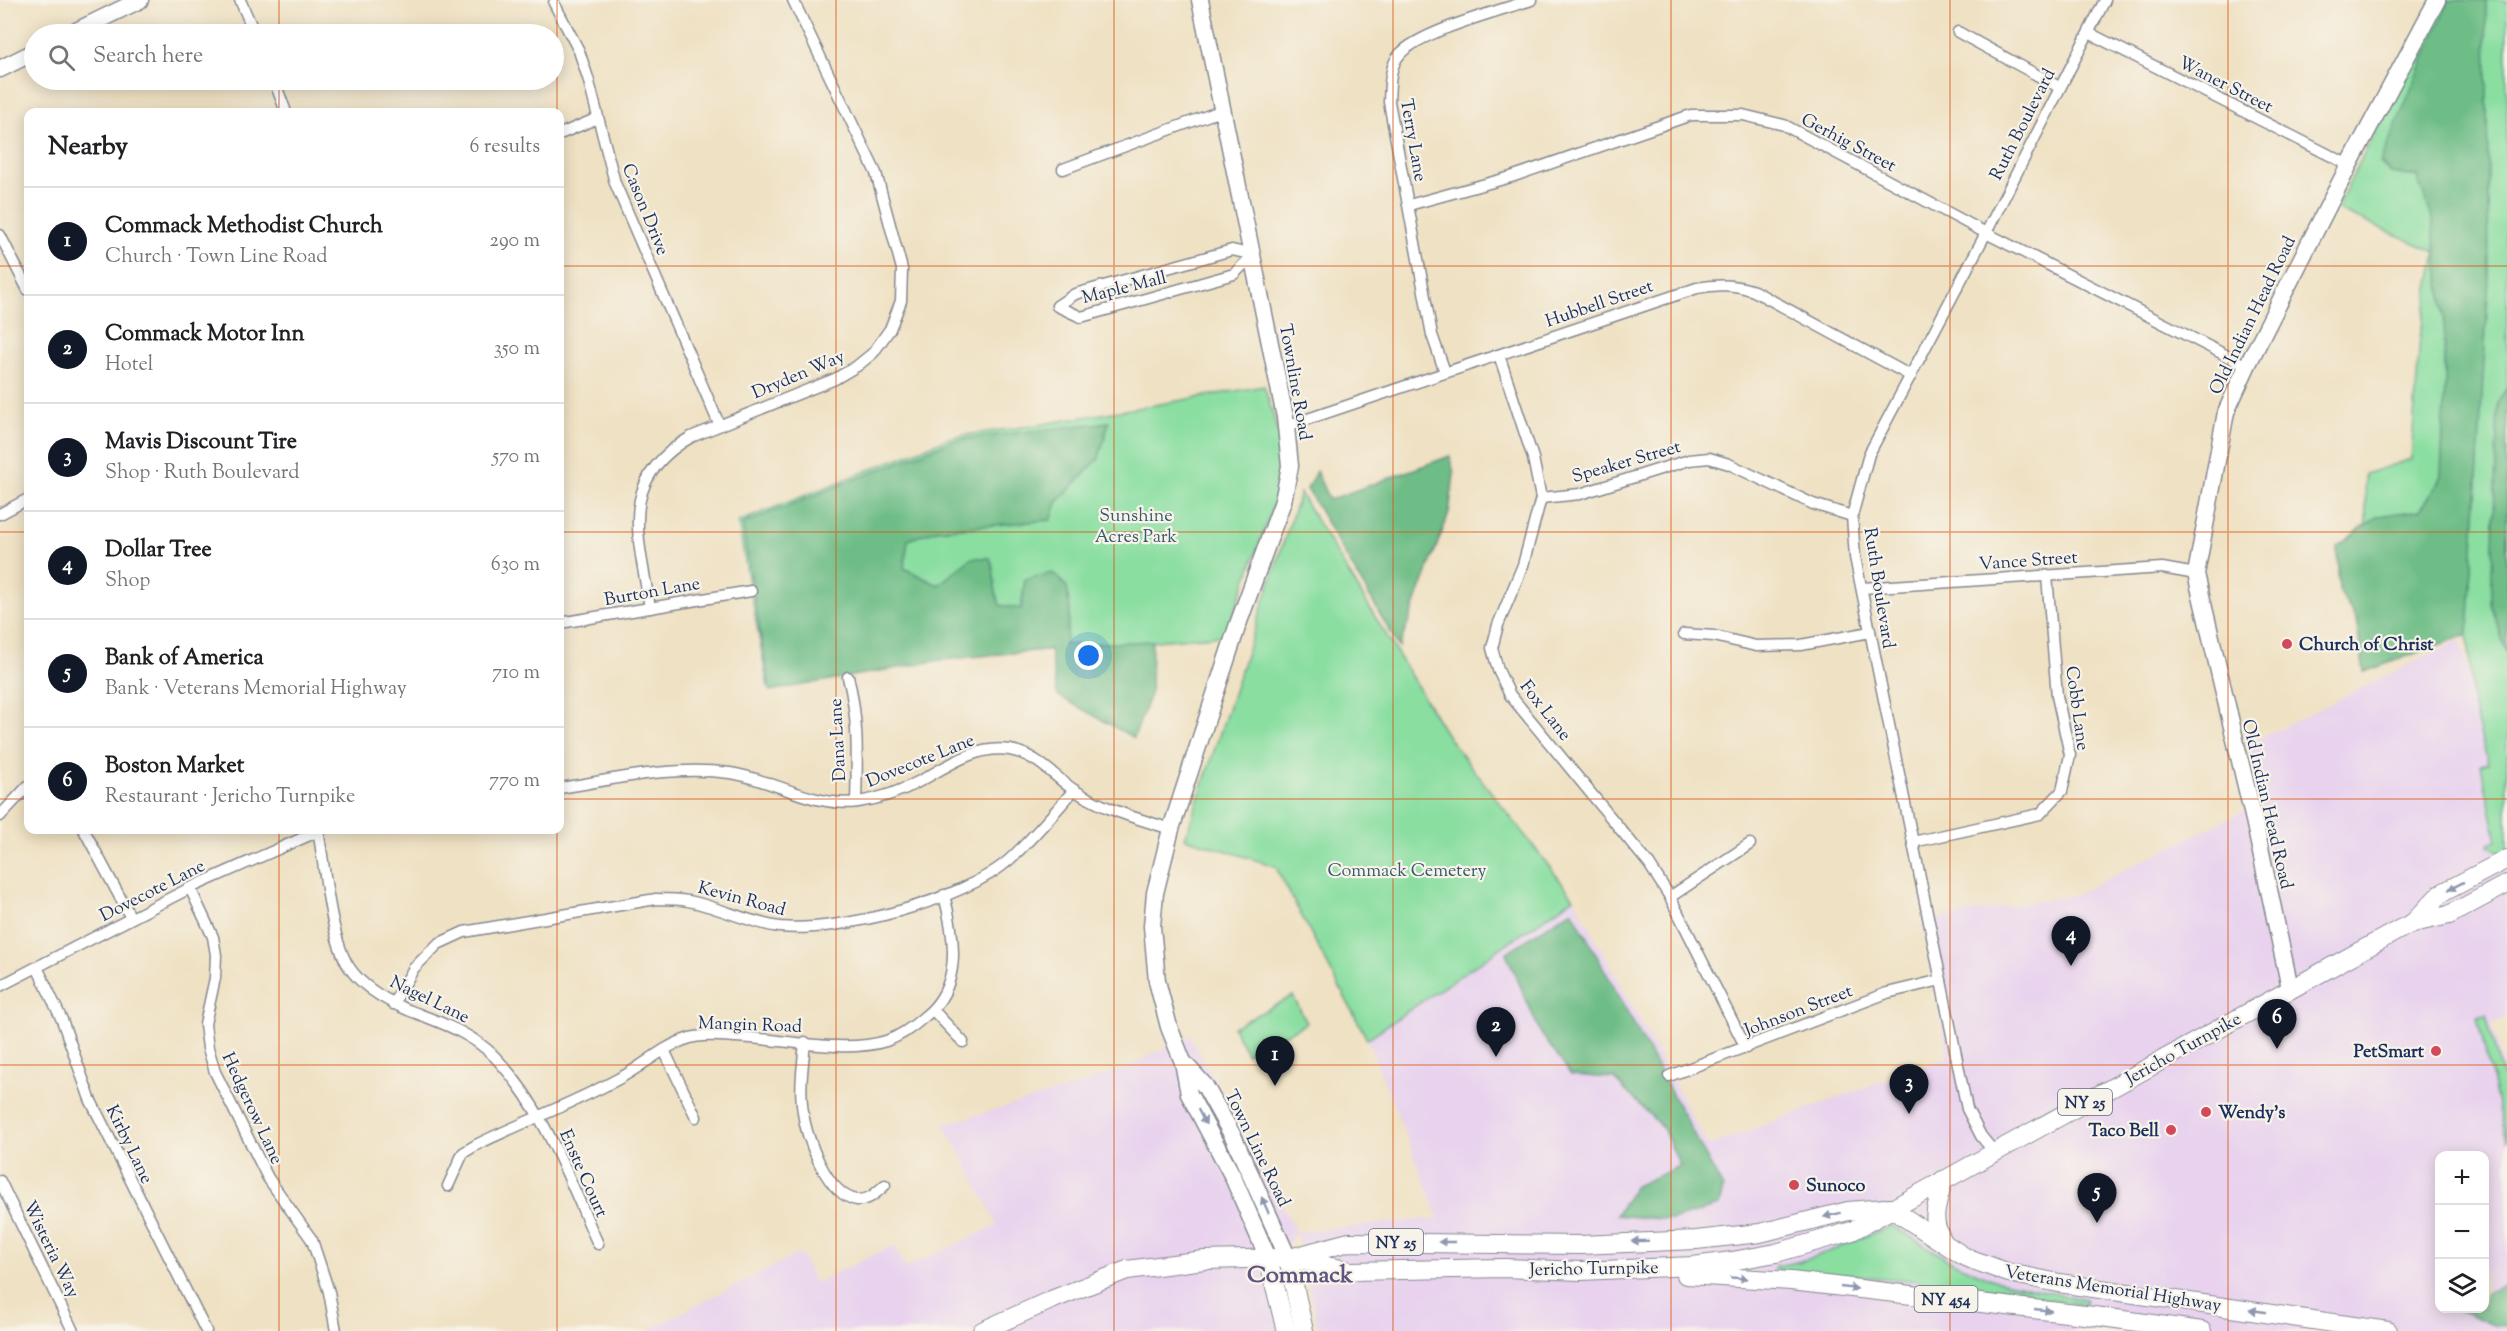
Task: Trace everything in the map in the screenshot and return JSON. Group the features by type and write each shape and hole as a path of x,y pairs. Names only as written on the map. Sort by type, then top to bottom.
{"main road":[{"path":"91,24 140,0"},
{"name":"Townline Road","path":"1171,829 1237,627 1283,501 1290,466 1287,426 1200,0"},
{"name":"Old Indian Head Road","path":"2290,988 2254,820 2196,574 2226,412 2349,165 2437,0"},
{"path":"0,69 24,57"},
{"name":"Town Line Road","path":"1171,829 1155,893 1153,948 1156,981 1168,1028 1183,1062 1190,1094 1232,1175 1268,1258"},
{"name":"Jericho Turnpike","path":"2412,923 2440,894 2507,859"},
{"name":"Jericho Turnpike","path":"982,1331 1052,1299 1127,1270 1204,1260 1288,1258 1351,1271 1504,1268 1594,1270 1693,1266 1776,1253 1852,1231 2290,988 2412,923 2449,915 2507,884"},
{"name":"Town Line Road","path":"1183,1062 1205,1086 1234,1138 1288,1258"},
{"path":"1943,1180 1934,1220 1937,1231 1947,1247"},
{"name":"Jericho Turnpike","path":"1288,1258 1348,1242 1592,1244 1696,1240 1760,1233 1848,1211 1890,1208"},
{"name":"Veterans Memorial Highway","path":"1890,1208 1947,1247 1987,1267 2048,1281 2388,1331"},
{"path":"1594,1270 1613,1258 1694,1254 1723,1248 1760,1233"},
{"path":"1504,1268 1505,1243"},
{"path":"1504,1268 1514,1262 1534,1257 1554,1244"},
{"path":"1528,1269 1585,1252 1592,1244"},
{"path":"1268,1258 1286,1331"},
{"path":"1288,1258 1304,1331"},
{"name":"Veterans Memorial Highway","path":"1640,1268 1690,1275 1791,1281 2102,1317 2202,1331"}],"street":[{"path":"240,0 251,24"},
{"name":"Dryden Way","path":"650,608 639,535 638,505 645,478 670,449 719,424 835,379 857,366 873,353 890,329 901,302 903,269 876,173 792,0"},
{"name":"Terry Lane","path":"1445,372 1432,335 1389,102 1391,73 1399,55 1419,39 1532,0"},
{"name":"Ruth Boulevard","path":"1994,1152 1981,1137 1967,1109 1882,699 1855,557 1852,516 1869,453 1986,233 2105,0"},
{"name":"Cason Drive","path":"554,3 579,51 615,183 719,424"},
{"path":"1958,32 2059,87"},
{"name":"Waner Street","path":"2089,33 2349,165"},
{"path":"277,90 284,108"},
{"path":"1063,169 1223,111"},
{"name":"Gerhig Street","path":"1409,206 1511,177 1690,115 1743,115 1784,125 1986,233 2247,366"},
{"path":"564,132 598,118"},
{"path":"0,235 24,282"},
{"name":"Maple Mall","path":"1232,250 1252,255 1234,274 1081,317 1057,306 1075,294 1232,250"},
{"name":"Hubbell Street","path":"1287,426 1696,288 1718,284 1737,285 1754,291 1911,376"},
{"name":"Fox Lane","path":"1499,355 1533,458 1541,498 1523,566 1498,625 1492,648 1498,670 1510,694 1614,819 1670,897 1746,1048"},
{"name":"Speaker Street","path":"1541,498 1580,494 1689,460 1709,458 1728,464 1813,504 1852,516"},
{"path":"0,514 24,501"},
{"name":"Vance Street","path":"1862,588 2163,568 2196,574"},
{"name":"Cobb Lane","path":"1913,842 2040,814 2062,791 2070,755 2057,696 2047,576"},
{"name":"Burton Lane","path":"564,622 750,591"},
{"path":"1684,634 1714,636 1756,646 1801,645 1870,632"},
{"name":"Dana Lane","path":"848,677 856,729 856,802"},
{"name":"Dovecote Lane","path":"564,787 643,774 683,770 706,771 732,773 811,798 831,802 856,802 884,796 905,788 963,757 988,750 1010,750 1043,764 1074,790 1099,804 1171,829"},
{"path":"0,816 24,790"},
{"name":"Kevin Road","path":"393,1004 414,968 438,944 464,932 656,899 688,900 755,922 812,928 863,919 944,896 979,880 1008,861 1074,790"},
{"path":"86,834 131,918"},
{"name":"Dovecote Lane","path":"0,986 190,888 311,834"},
{"name":"Nagel Lane","path":"321,834 338,943 350,968 368,986 393,1004 460,1031 479,1043 510,1076 538,1116"},
{"path":"1670,897 1750,844"},
{"name":"Hedgerow Lane","path":"190,888 213,937 216,955 215,978 205,1024 215,1072 268,1178 312,1240 329,1292 336,1331"},
{"name":"Mangin Road","path":"448,1186 463,1153 620,1079 664,1050 688,1039 718,1036 841,1046 868,1045 887,1041 908,1031 933,1010 946,989 953,966 955,942 944,896"},
{"name":"Kirby Lane","path":"37,967 62,1020 90,1099 206,1331"},
{"name":"Johnson Street","path":"1669,1076 1887,993 1941,980"},
{"path":"933,1010 963,1042"},
{"path":"806,1042 801,1085 802,1110 806,1131 815,1154 832,1182 844,1194 858,1200 873,1197 885,1185"},
{"path":"664,1050 696,1117"},
{"name":"Enste Court","path":"538,1116 548,1133 598,1244"},
{"name":"Wisteria Way","path":"0,1181 73,1331"}],"shaded area":[{"path":"2460,639 2507,811 2507,1016 2492,1024 2507,1081 2507,1285 2489,1291 2489,1151 2435,1151 2435,1313 2466,1313 2493,1325 2507,1326 2507,1331 1319,1331 1296,1232 1439,1218 1367,1039 1574,898 1708,1146 1948,1057 1922,921 2075,895 2259,803 2249,744"},
{"path":"1190,1036 1296,1232 1271,1269 1280,1331 646,1331 800,1253 815,1283 894,1245 905,1268 997,1225 958,1148 943,1125 1080,1085 1123,1069"}],"green space":[{"path":"2442,0 2507,0 2507,856 2489,846 2497,840 2481,765 2488,763 2473,706 2468,634 2364,672 2356,619 2339,590 2337,547 2366,524 2365,474 2411,459 2420,337 2436,252 2340,211 2338,205"},
{"path":"2449,0 2486,0 2489,277 2468,634 2364,672 2356,619 2339,590 2337,547 2378,516 2420,510 2435,489 2441,475 2445,382 2444,311 2431,215 2417,177 2391,173 2380,163"},
{"name":"Sunshine Acres Park","path":"1264,386 1281,449 1279,490 1226,635 941,659 768,687 738,522 952,437 1044,424"},
{"path":"2507,388 2507,655 2491,604 2498,401"},
{"path":"1109,422 1099,458 1057,503 1051,520 936,530 908,540 904,568 938,585 972,558 990,558 1000,605 1021,609 1025,579 1053,573 1067,587 1070,612 1065,645 1152,641 1151,691 1134,738 1057,695 1050,649 941,660 770,691 742,524 955,440"},
{"path":"1450,456 1454,474 1449,513 1399,647 1307,489 1316,471 1329,500"},
{"name":"Commack Cemetery","path":"1300,493 1448,737 1574,898 1367,1039 1275,866 1185,838"},
{"path":"1572,910 1723,1188 1719,1206 1672,1220 1616,1215 1635,1186 1680,1166 1663,1128 1613,1078 1571,1075 1541,1034 1506,953"},
{"path":"1293,996 1307,1023 1247,1054 1233,1027"},
{"path":"2486,1015 2502,1076 2507,1075 2507,1141 2477,1017"},
{"path":"1893,1226 1954,1263 1994,1280 2086,1300 2084,1305 1908,1280 1774,1270 1775,1266 1821,1255"},
{"path":"2507,1285 2507,1326 2493,1325 2466,1313 2489,1313 2489,1291"}],"place":[{"name":"Church of Christ","path":"2287,644"},
{"name":"Dollar Tree","path":"2071,966"},
{"name":"Boston Market","path":"2277,1049"},
{"name":"PetSmart","path":"2436,1051"},
{"name":"Commack Motor Inn","path":"1496,1057"},
{"name":"Commack Methodist Church","path":"1275,1086"},
{"name":"Wendy's","path":"2206,1112"},
{"name":"Mavis Discount Tire","path":"1909,1114"},
{"name":"Taco Bell","path":"2171,1130"},
{"name":"Sunoco","path":"1794,1185"},
{"name":"Bank of America","path":"2097,1223"}],"district":[{"name":"Commack","path":"1300,1274"}]}
